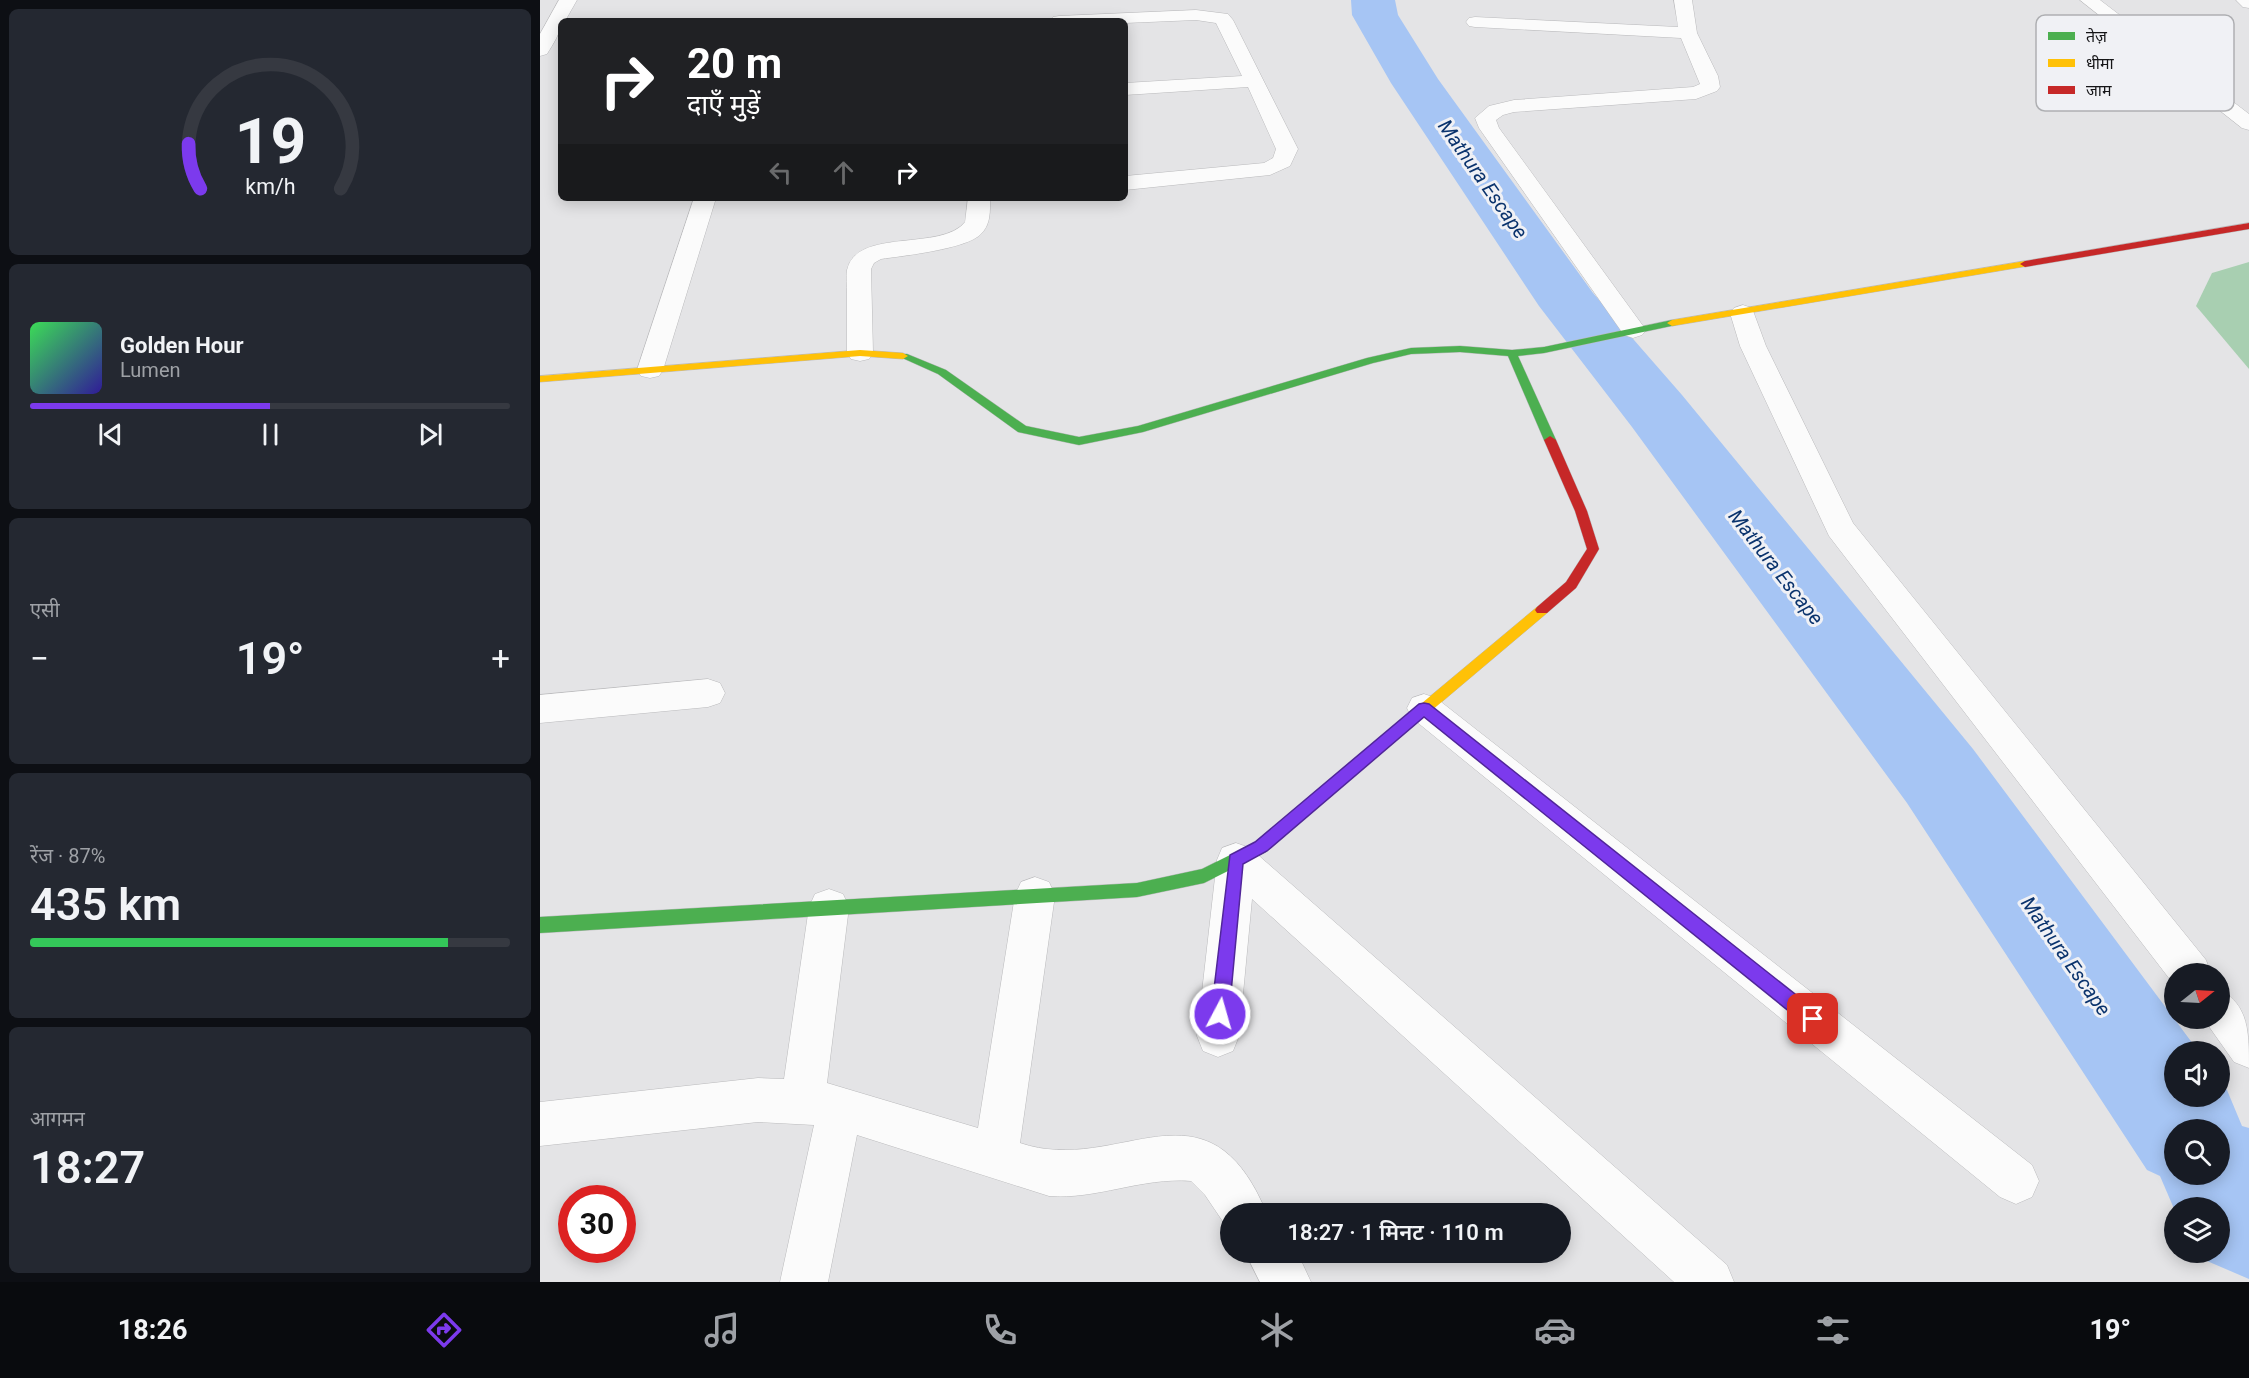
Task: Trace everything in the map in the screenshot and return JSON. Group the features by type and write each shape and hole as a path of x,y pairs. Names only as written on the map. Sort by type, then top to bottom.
{"street":[{"path":"560,18 568,0"},
{"path":"1623,333 1485,118 1496,110 1514,106 1696,93 1710,87 1708,76 1688,33 1683,0"},
{"path":"2089,0 2108,15"},
{"path":"2245,0 2249,3"},
{"path":"1088,18 1196,7 1222,18 1227,24 1287,149 1282,161 1270,169 1128,183"},
{"path":"1475,22 1688,33"},
{"path":"548,46 558,23"},
{"path":"1128,89 1254,81"},
{"path":"2232,111 2249,124"},
{"path":"650,369 704,201"},
{"path":"861,353 859,269 864,259 874,253 953,239 972,232 977,223 978,201"},
{"path":"540,379 861,353 905,356 942,372 1022,429 1079,441 1139,429 1371,360 1411,351 1460,350 1512,353 1544,350 1623,333 2249,226"},
{"path":"1743,313 1753,346 1840,528 2182,963"},
{"path":"540,924 1137,890 1204,876 1261,847 1571,585 1593,549 1581,511 1512,353"},
{"path":"540,709 708,693"},
{"path":"1424,708 2016,1181"},
{"path":"1218,1036 1236,860"},
{"path":"1236,860 1710,1282"},
{"path":"996,1156 1035,895"},
{"path":"804,1282 821,1105 829,907"},
{"path":"2230,1023 2249,1047"},
{"path":"540,1124 758,1100 821,1105 996,1156 1030,1171 1066,1174 1173,1156 1203,1163 1226,1184 1237,1203"},
{"path":"1276,1263 1287,1282"}],"green space":[{"path":"2249,262 2249,369 2196,306 2212,273"}],"waterway":[{"name":"Mathura Escape","path":"1373,0 1375,15 1416,83 1571,306 1657,411 1940,776 2179,1119"},
{"name":"Mathura Escape","path":"2226,1185 2249,1219"}],"traffic: fast":[{"path":"903,356 942,372 1022,429 1079,441 1139,429 1371,360 1411,351 1460,349 1512,353 1544,350 1672,323"},
{"path":"1512,353 1550,440"},
{"path":"540,925 1137,890 1204,876 1261,847 1342,778"}],"traffic: slow":[{"path":"1672,323 2025,264"},
{"path":"540,379 860,353 903,356"},
{"path":"1342,778 1542,610"}],"traffic: jam":[{"path":"2025,264 2249,226"},
{"path":"1542,610 1571,585 1593,549 1581,511 1550,440"}],"route":[{"path":"1220,1014 1236,860 1261,847 1424,708 1813,1019"}]}
